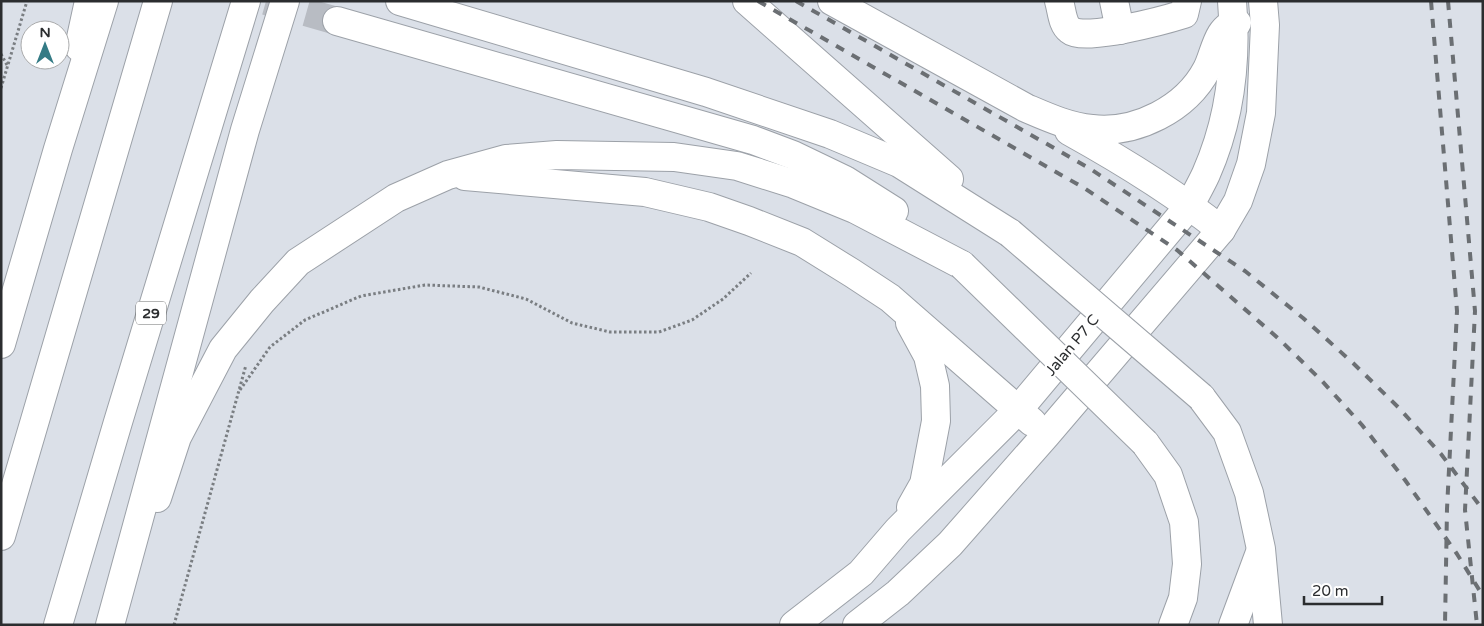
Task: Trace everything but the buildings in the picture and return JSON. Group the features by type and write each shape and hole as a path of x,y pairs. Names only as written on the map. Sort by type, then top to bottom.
{"main road":[{"path":"58,148 89,1"},
{"path":"1,344 58,148 104,1"},
{"path":"1,536 158,1"},
{"name":"29","path":"58,625 246,1"},
{"path":"110,625 245,130 284,1"},
{"path":"400,1 706,92 830,134 899,164 1010,233"},
{"path":"747,1 1010,233 1201,397 1227,432 1249,493 1261,549 1268,625"},
{"path":"832,1 1137,170 1190,205 1221,230"},
{"path":"1060,1 1064,24 1070,31 1081,34 1120,30 1184,14 1187,1"},
{"path":"1114,1 1120,30"},
{"path":"857,625 898,593 950,544 1221,230 1238,201 1251,164 1261,113 1264,13 1233,12 1207,69 1193,89 1170,110 1142,122 1118,130 1091,129 1057,121 1026,108"},
{"name":"Jalan P7 C","path":"794,625 861,573 898,530 1018,410 1190,205 1206,174 1227,109 1234,68 1233,12"},
{"path":"337,21 753,140 793,155 845,180 894,211 962,265 1145,443 1168,475 1184,522 1187,564 1183,598 1173,625"},
{"path":"114,625 177,437 224,349 262,301 298,262 396,198 448,175 506,159 557,154 674,157 737,166 794,184 855,209 962,265"},
{"path":"448,175 645,192 709,207 802,242 890,298 1046,435"},
{"path":"890,298 911,324 928,356 935,386 936,412 924,484 898,530"},
{"path":"1233,625 1261,549"}],"path":[{"path":"1,88 27,1"},
{"path":"1,54 8,66"},
{"path":"174,625 240,390 270,347 305,320 361,296 425,285 479,287 526,299 572,324 610,332 659,332 692,320 723,299 751,273"}],"tunnel":[{"path":"266,1 337,21"}],"railway":[{"path":"758,1 1084,188 1177,250 1279,339 1322,381 1362,425 1405,480 1457,554 1483,596"},
{"path":"796,1 1089,168 1245,271 1303,318 1398,407 1441,454 1483,510"},
{"path":"1431,1 1457,311 1447,509 1445,625"},
{"path":"1448,1 1475,311 1465,510 1477,625"}]}
